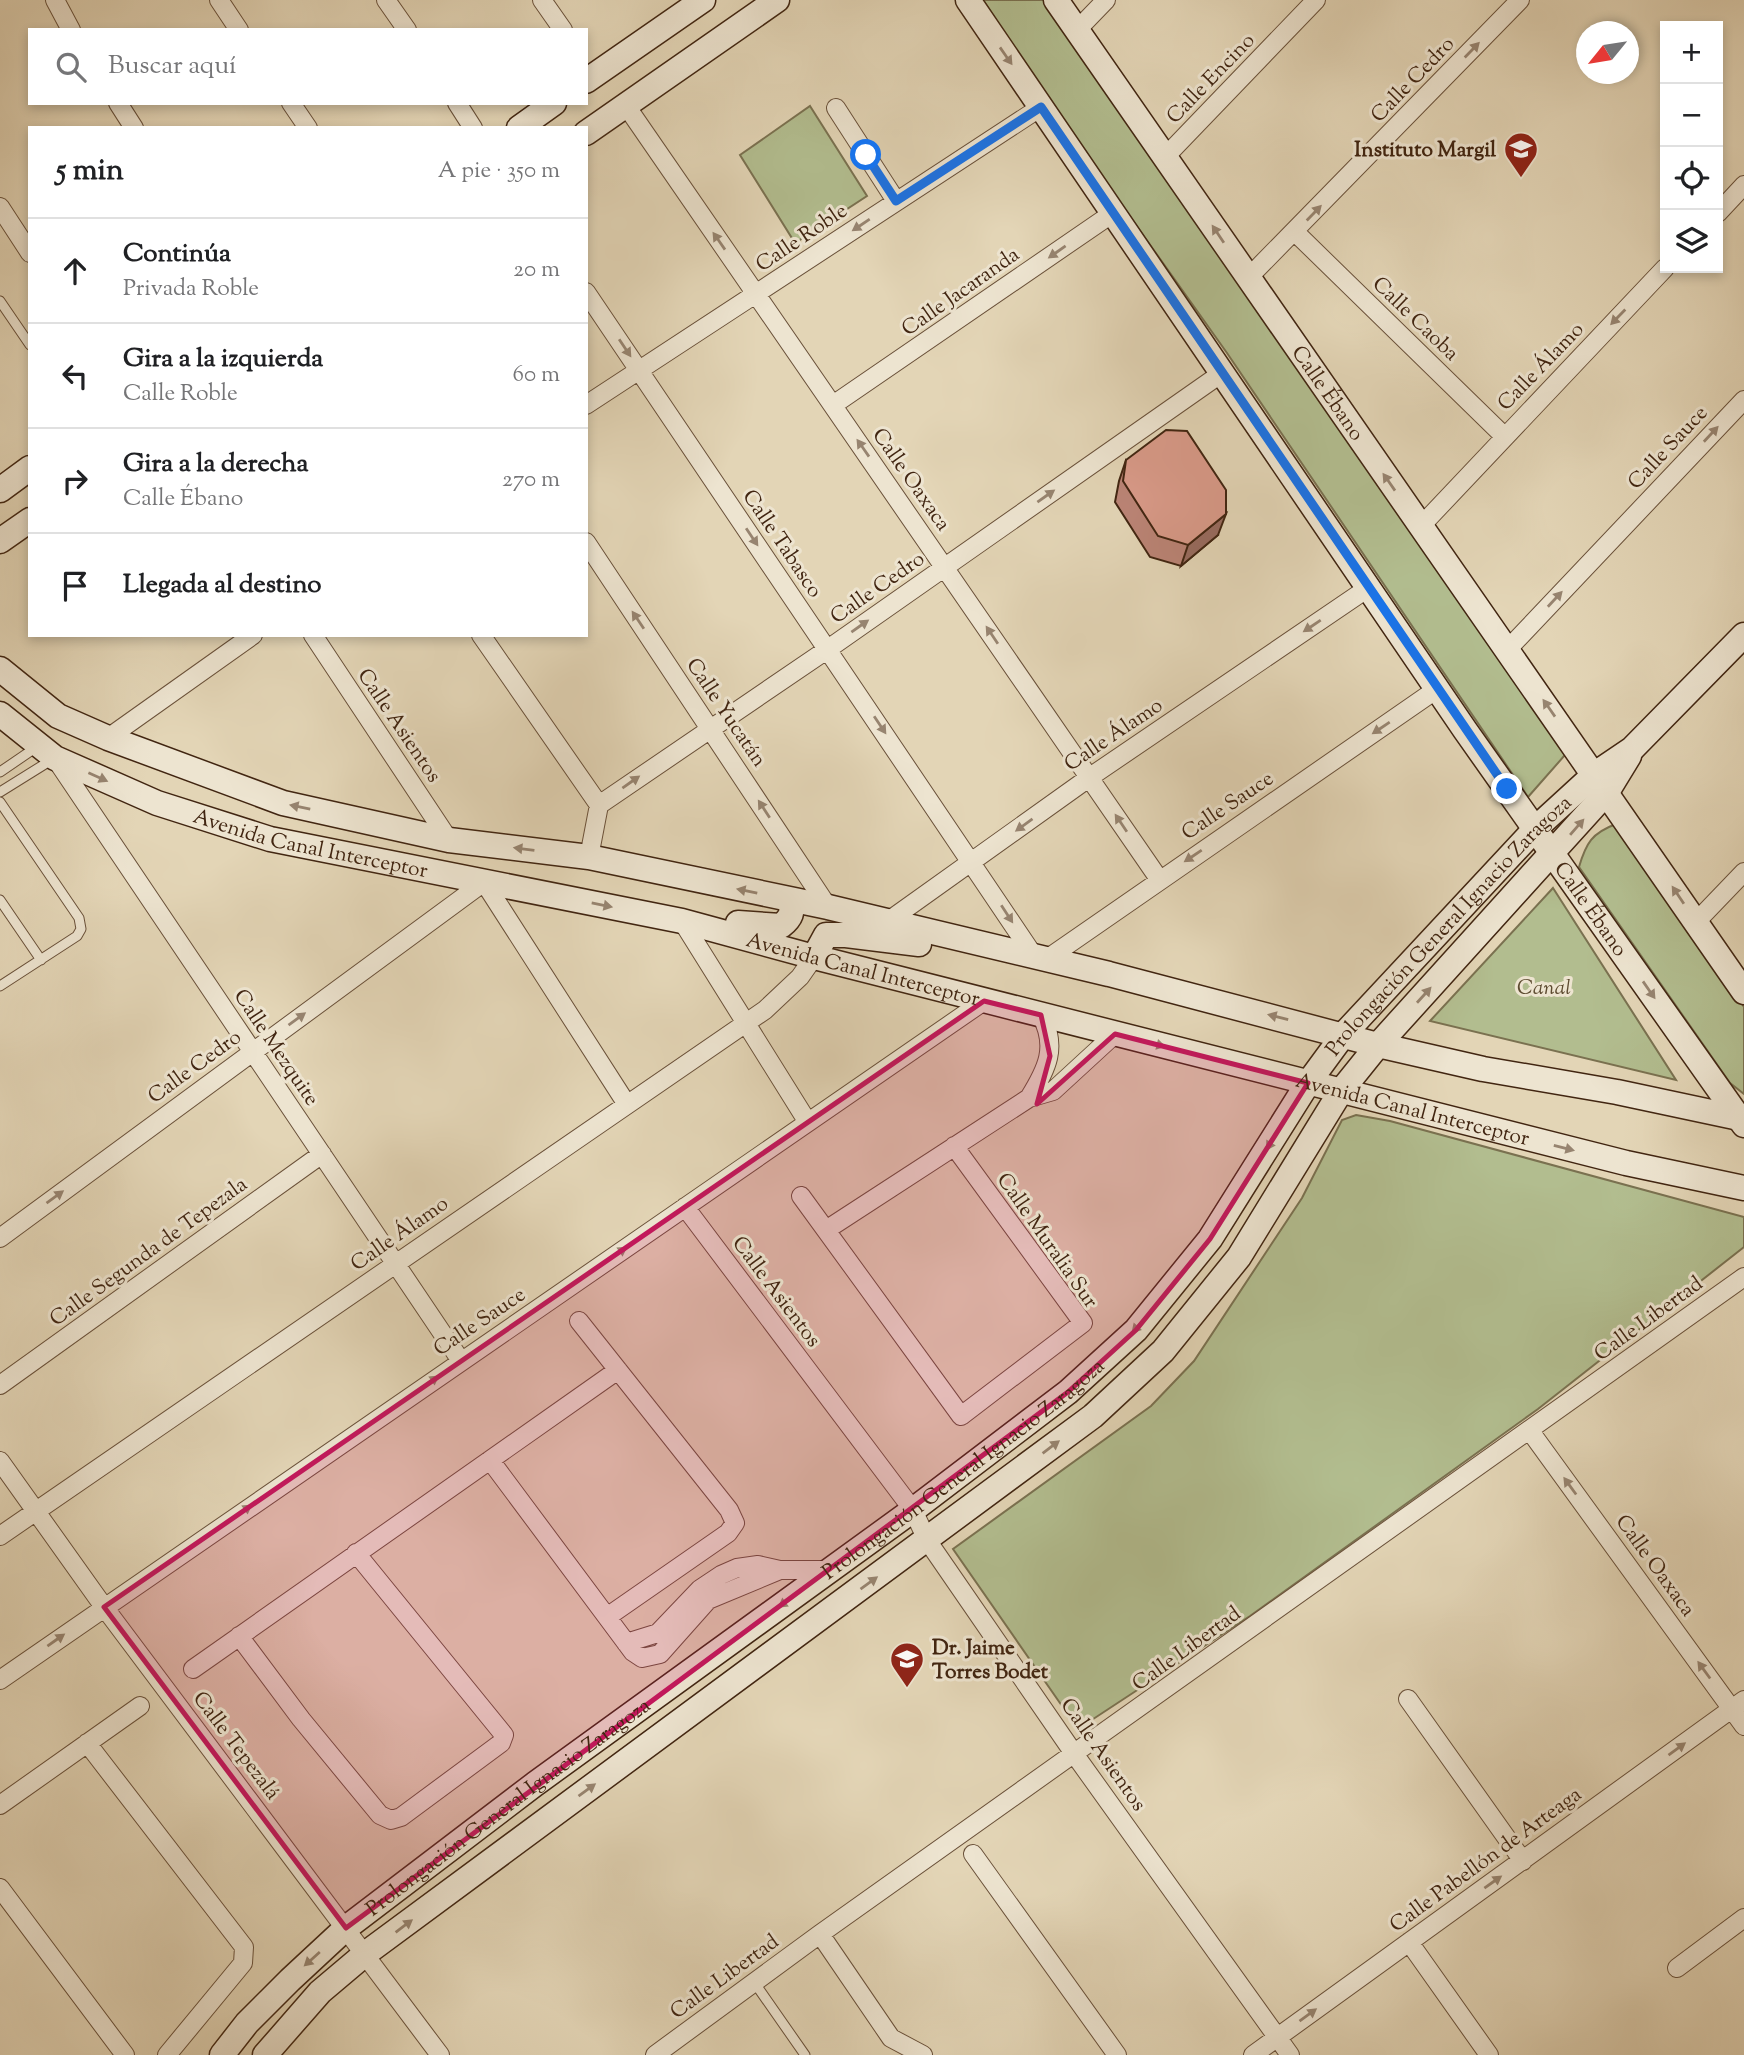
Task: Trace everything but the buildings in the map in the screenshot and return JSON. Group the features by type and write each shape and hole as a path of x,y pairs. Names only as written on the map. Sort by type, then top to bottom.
{"street":[{"path":"55,0 70,28"},
{"path":"219,0 238,28"},
{"path":"386,0 406,28"},
{"path":"542,0 562,28"},
{"path":"589,72 703,0"},
{"path":"588,132 777,0"},
{"name":"Calle Ébano","path":"968,0 1437,689 1743,1121"},
{"name":"Calle Ébano","path":"1056,0 1744,992"},
{"path":"1077,30 1106,0"},
{"name":"Calle Encino","path":"1166,156 1316,0"},
{"name":"Calle Cedro","path":"1248,278 1520,0"},
{"path":"119,105 133,126"},
{"path":"292,105 307,126"},
{"path":"458,105 472,126"},
{"path":"522,126 551,105"},
{"name":"Calle Oaxaca","path":"627,107 1159,879"},
{"name":"Calle Roble","path":"588,404 1041,107"},
{"path":"836,108 896,201"},
{"path":"1721,210 1744,185"},
{"path":"0,207 28,250"},
{"name":"Calle Jacaranda","path":"833,405 1113,213"},
{"name":"Calle Caoba","path":"1295,232 1504,436"},
{"name":"Calle Álamo","path":"1420,527 1660,273"},
{"name":"Calle Tabasco","path":"588,295 1040,960"},
{"name":"Calle Cedro","path":"599,805 828,649 1222,373"},
{"name":"Calle Sauce","path":"1508,649 1744,400"},
{"path":"1,485 28,469"},
{"path":"0,541 28,521"},
{"name":"Calle Yucatán","path":"588,545 828,907"},
{"name":"Calle Álamo","path":"887,922 1090,777 1368,588"},
{"path":"1601,783 1744,635"},
{"path":"108,738 250,637"},
{"name":"Calle Asientos","path":"314,637 449,840"},
{"path":"482,637 599,805 589,857"},
{"name":"Avenida Canal Interceptor","path":"0,669 58,716 108,738 283,803 449,840 589,857 828,907 1040,960 1109,974 1378,1045 1483,1069 1617,1092 1743,1121"},
{"name":"Calle Sauce","path":"1040,960 1437,689"},
{"name":"Avenida Canal Interceptor","path":"2,719 47,751 157,803 270,839 682,921 1626,1163 1744,1188"},
{"name":"Calle Mezquite","path":"47,751 461,1361"},
{"name":"Prolongación General Ignacio Zaragoza","path":"222,2055 281,1988 346,1928 535,1784 913,1510 1068,1392 1136,1330 1210,1239 1308,1083 1344,1034 1536,828 1601,783"},
{"name":"Prolongación General Ignacio Zaragoza","path":"265,2055 320,1992 365,1954 1093,1416 1163,1351 1239,1257 1341,1091 1378,1045 1553,854 1601,783"},
{"path":"1696,922 1744,872"},
{"path":"484,882 626,1103"},
{"name":"Calle Cedro","path":"0,1238 484,882"},
{"path":"682,921 781,926 790,918 792,907 789,900"},
{"path":"682,921 807,1121"},
{"path":"814,957 826,935 846,934 924,944 972,943"},
{"name":"Calle Álamo","path":"0,1536 746,1022 780,997 814,957"},
{"name":"Calle Sauce","path":"0,1680 984,1000"},
{"path":"1029,1098 1047,1069 1050,1056 1051,1041 1041,1015"},
{"path":"826,1230 1029,1098 1053,1091 1115,1034"},
{"name":"Calle Muralia Sur","path":"801,1196 961,1416 1083,1323 954,1146"},
{"name":"Calle Segunda de Tepezala","path":"0,1385 322,1154"},
{"name":"Calle Asientos","path":"685,1207 913,1510 928,1540 1075,1755 1290,2055"},
{"name":"Calle Libertad","path":"655,2055 820,1934 1744,1278"},
{"path":"579,1321 729,1510 734,1523 729,1533 607,1617"},
{"path":"193,1669 618,1370"},
{"name":"Calle Oaxaca","path":"1530,1431 1738,1705 1744,1726"},
{"path":"490,1460 626,1643 658,1633 700,1589 720,1575 758,1565 780,1570 829,1570"},
{"name":"Calle Tepezalá","path":"0,1461 104,1606 440,2055"},
{"path":"239,1636 301,1719 380,1815 391,1820 401,1817 501,1743 504,1735 356,1553"},
{"path":"1408,1699 1523,1861"},
{"name":"Calle Pabellón de Arteaga","path":"1253,2055 1738,1705"},
{"path":"0,1805 140,1706"},
{"path":"88,1743 244,1947 243,1963 167,2055"},
{"path":"973,1854 1117,2055"},
{"path":"0,1888 125,2055"},
{"path":"1677,1968 1744,1918"},
{"path":"820,1934 891,2038 923,2055"},
{"path":"1409,1941 1489,2055"}],"lane":[{"path":"0,301 28,342"},
{"path":"0,772 47,751"},
{"path":"0,792 47,751"},
{"path":"0,802 79,918 81,929 77,936 0,986"},
{"path":"0,900 41,960"},
{"path":"754,1982 805,2055"}],"highlighted area":[{"path":"984,1001 1041,1015 1050,1056 1037,1104 1115,1034 1308,1083 1210,1239 1136,1330 1068,1392 346,1928 104,1607"}],"green space":[{"path":"983,0 1048,0 1565,755 1528,797 1227,353 1049,103"},
{"path":"810,106 867,196 795,243 740,155"},
{"path":"1616,824 1625,826 1744,1007 1744,1094 1730,1083 1579,867 1591,840 1601,831"},
{"name":"Canal","path":"1553,888 1676,1080 1430,1021"},
{"path":"1356,1115 1390,1121 1744,1217 1744,1247 1538,1409 1250,1616 1078,1729 953,1549 1151,1406 1194,1361 1302,1198 1342,1120"}],"place":[{"name":"Instituto Margil","path":"1521,179"},
{"name":"Dr. Jaime Torres Bodet","path":"907,1689"}],"route":[{"path":"866,155 896,201 1041,107 1507,789"}]}
